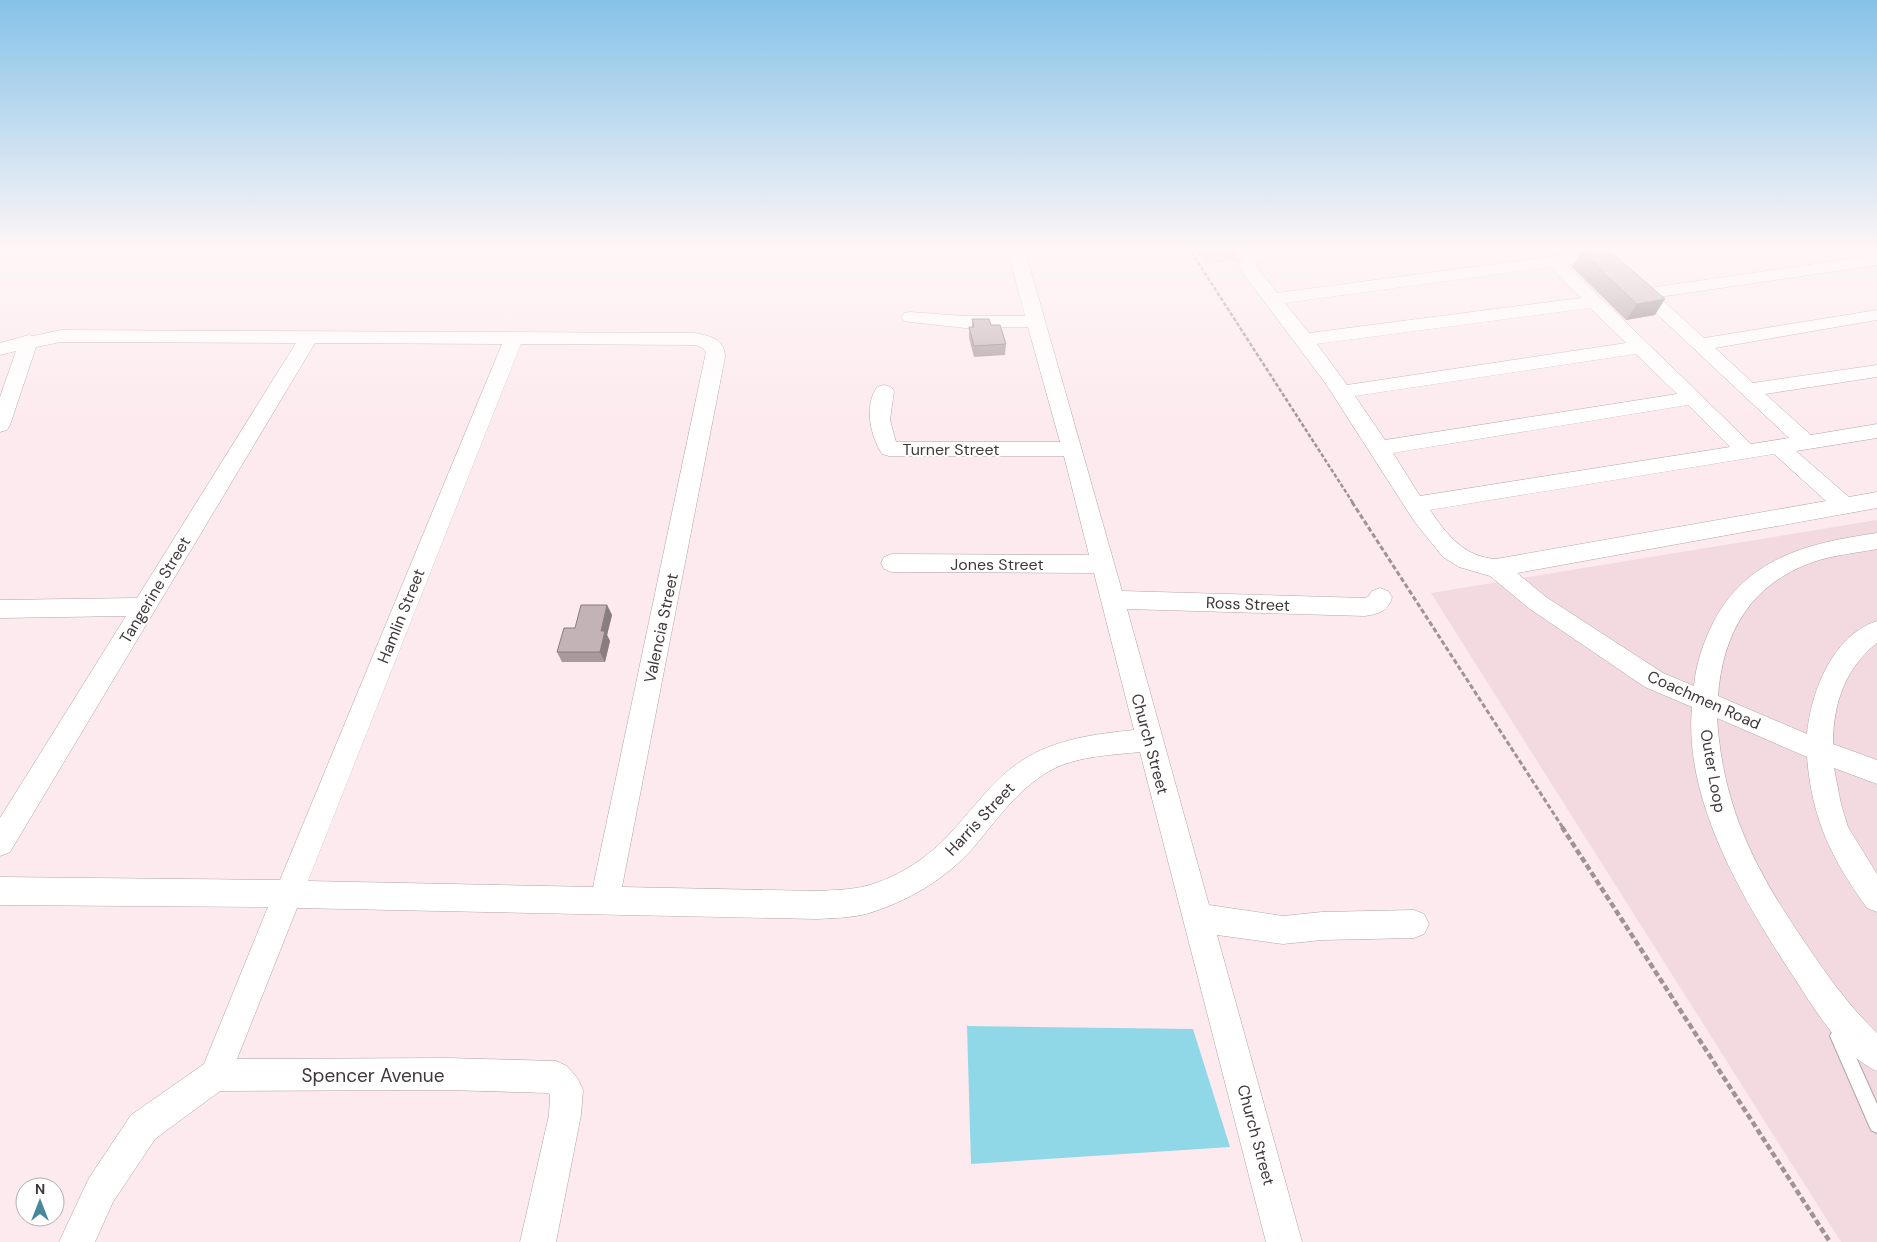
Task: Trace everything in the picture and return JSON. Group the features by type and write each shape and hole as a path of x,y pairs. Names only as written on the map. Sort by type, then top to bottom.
{"street":[{"name":"Church Street","path":"1031,305 1072,449 1284,1242"},
{"path":"1277,305 1380,448 1415,505 1452,552 1474,565 1496,568 1877,500"},
{"path":"1303,340 1571,305"},
{"path":"1597,305 1747,452"},
{"path":"1657,305 1806,442"},
{"path":"1700,345 1877,315"},
{"path":"910,317 965,322 1036,321"},
{"path":"0,349 29,341 61,336 514,338"},
{"name":"Tangerine Street","path":"0,843 309,337"},
{"name":"Valencia Street","path":"514,338 694,339 711,343 715,347 716,356 605,900"},
{"name":"Hamlin Street","path":"288,894 514,338"},
{"path":"0,425 29,341"},
{"path":"1340,392 1641,347"},
{"path":"1749,390 1877,371"},
{"name":"Turner Street","path":"884,391 879,416 881,430 889,449 1072,449"},
{"path":"1380,448 1693,398"},
{"path":"1415,505 1877,432"},
{"path":"1779,447 1844,505"},
{"name":"Outer Loop","path":"1877,541 1827,550 1794,561 1767,575 1742,597 1722,626 1714,643 1703,701 1711,778 1722,821 1744,871 1776,925 1845,1024 1877,1055"},
{"name":"Jones Street","path":"892,563 1102,564"},
{"name":"Coachmen Road","path":"1496,568 1538,603 1654,680 1820,751 1877,772"},
{"name":"Ross Street","path":"1112,600 1365,607 1373,606 1379,602 1380,597"},
{"path":"0,609 145,607"},
{"path":"1877,630 1869,635 1842,664 1829,687 1823,710 1820,751 1827,806 1843,843 1877,898"},
{"name":"Harris Street","path":"605,900 817,905 866,900 912,880 946,856 1002,793 1033,767 1075,750 1098,745 1149,740"},
{"path":"0,891 605,900"},
{"path":"77,1242 101,1190 143,1127 215,1075 288,894"},
{"path":"1197,918 1283,930 1322,926 1414,924"},
{"name":"Spencer Avenue","path":"215,1075 447,1074 556,1078 566,1090 565,1115 538,1242"}],"lane":[{"path":"1845,1024 1838,1036 1877,1124"}],"path":[{"path":"1225,305 1830,1242"}],"shaded area":[{"path":"1877,520 1877,1242 1841,1242 1431,593"}],"water":[{"path":"967,1026 1193,1029 1230,1147 971,1164"}],"building":[{"path":"972,319 989,319 991,325 1000,325 1006,344 974,346 969,327 974,327"},
{"path":"581,605 607,605 601,631 605,631 600,652 557,652 564,628 575,628"}]}
